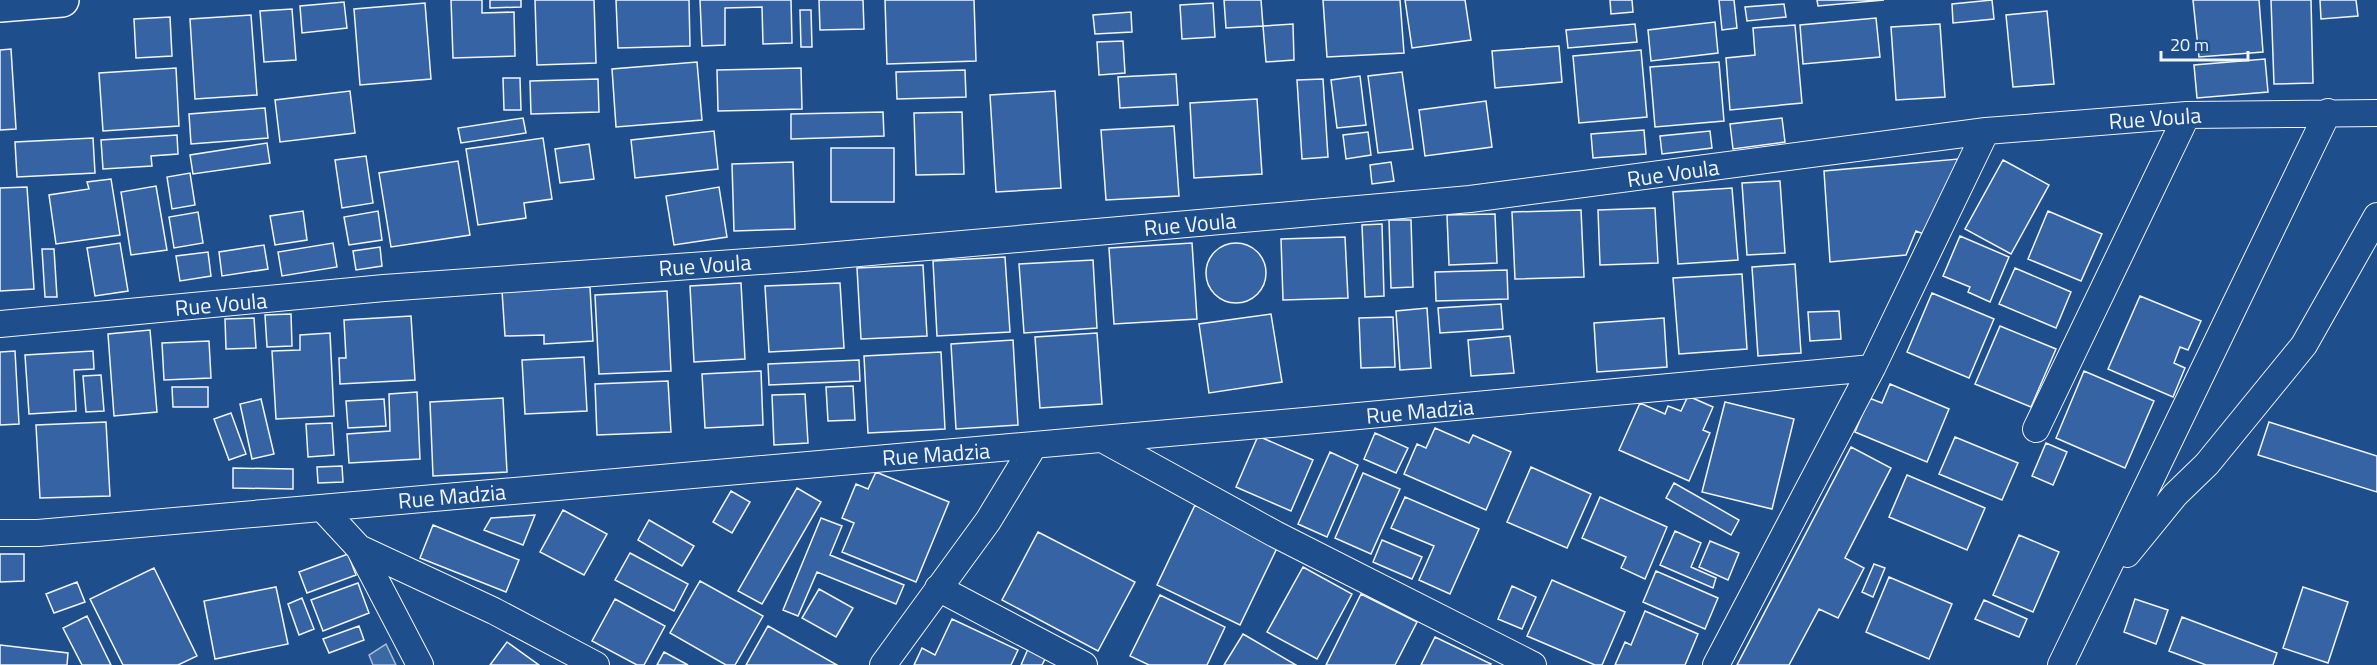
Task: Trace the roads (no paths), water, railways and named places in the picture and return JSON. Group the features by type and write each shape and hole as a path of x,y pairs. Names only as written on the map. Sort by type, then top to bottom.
{"main road":[{"path":"0,4 62,0"}],"street":[{"path":"2061,665 2328,112"},
{"name":"Rue Voula","path":"0,324 384,288 803,258 1470,199 1986,131 2187,115 2377,113"},
{"path":"2036,429 2187,115"},
{"path":"1716,665 1872,368 1986,131"},
{"path":"2104,580 2175,495 2207,464 2304,345 2377,216"},
{"name":"Rue Madzia","path":"0,533 38,533 696,473 1033,447 1872,368"},
{"path":"1104,440 1275,534 1533,665"},
{"path":"883,665 988,521 1033,447"},
{"path":"322,508 359,548 420,665"},
{"path":"359,548 494,611 596,665"},
{"path":"938,588 1084,665"}],"water":[{"path":"386,644 396,665 373,665 369,655"}]}
